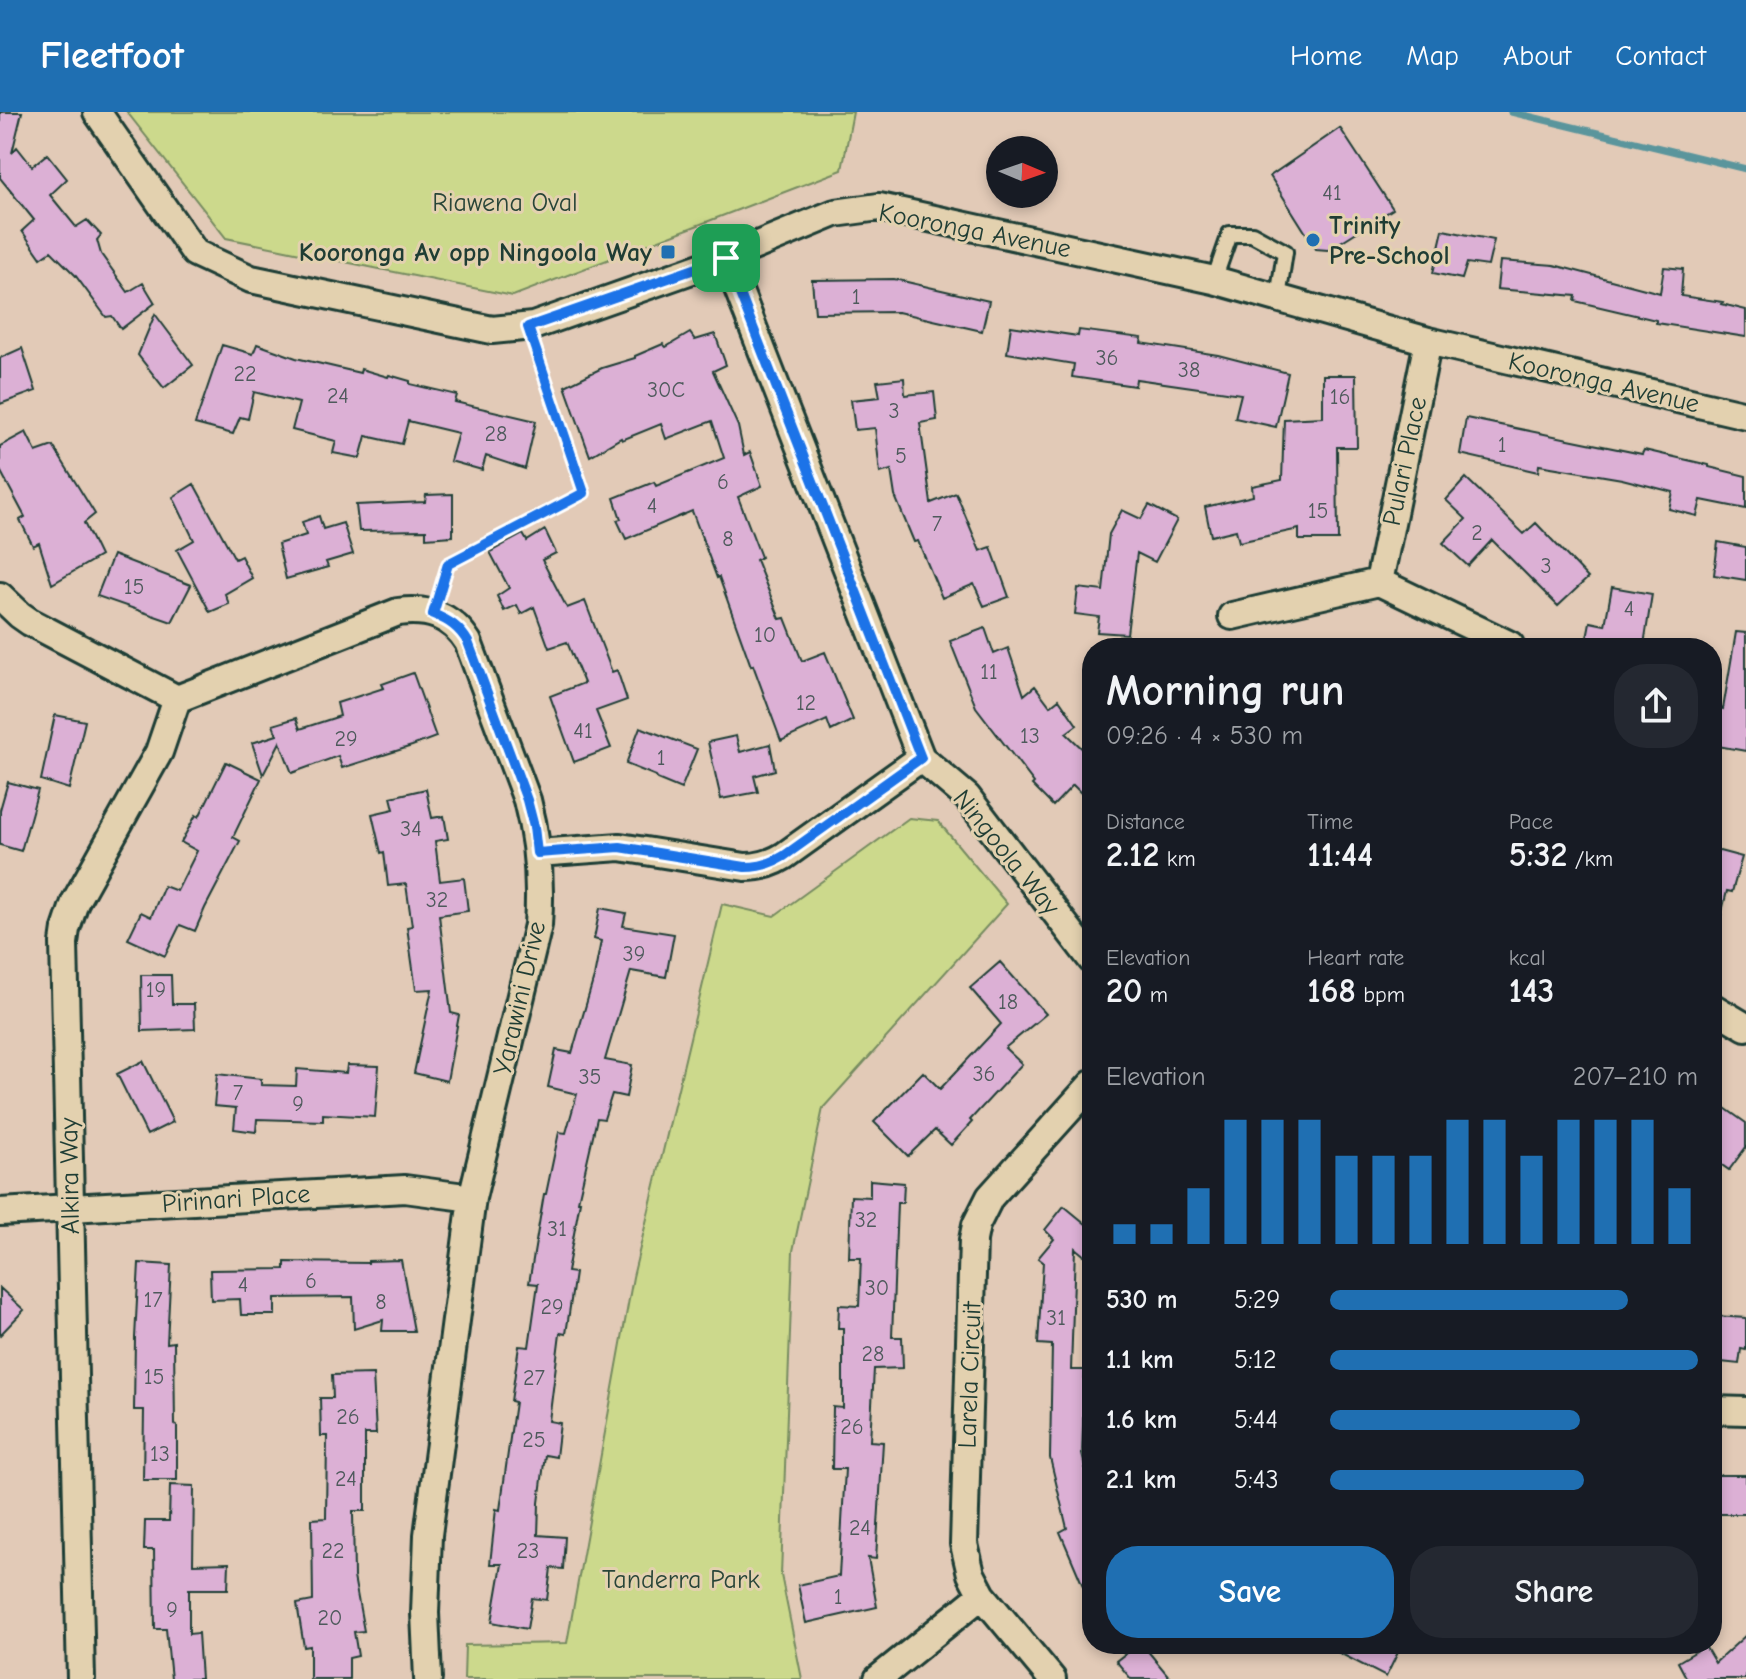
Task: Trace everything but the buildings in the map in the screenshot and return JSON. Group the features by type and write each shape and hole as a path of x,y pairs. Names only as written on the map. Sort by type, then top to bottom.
{"street":[{"name":"Kooronga Avenue","path":"97,112 195,253 251,279 492,330 528,327 726,258 835,213 879,207 1214,280 1428,341 1746,415"},
{"name":"Ningoola Way","path":"726,258 921,758 967,797 1082,947"},
{"name":"Pulari Place","path":"1379,582 1428,341"},
{"path":"1232,616 1379,582 1495,638"},
{"path":"0,596 30,622 177,699 398,612 413,610 433,614"},
{"name":"Yarawini Drive","path":"428,1679 425,1613 428,1535 472,1198 535,942 539,905 537,853 527,800 468,642 460,629 433,614"},
{"name":"Alkira Way","path":"81,1679 64,943 75,902 159,752 177,699"},
{"path":"537,853 620,847 758,867 784,856 921,758"},
{"path":"1722,1013 1746,1027"},
{"name":"Larela Circuit","path":"1052,1679 982,1595 971,1574 964,1544 973,1240 976,1225 990,1197 1082,1095"},
{"name":"Pirinari Place","path":"0,1212 405,1189 472,1198"},
{"path":"1722,1410 1746,1411"},
{"path":"878,1679 982,1595"}],"lane":[{"path":"1214,280 1230,234 1252,234 1285,252 1278,298"}],"path":[{"path":"433,614 448,564 584,493 528,327"}],"green space":[{"name":"Riawena Oval","path":"127,112 853,112 842,170 513,296 226,238"},
{"name":"Tanderra Park","path":"909,818 938,821 1007,904 823,1108 793,1251 781,1575 802,1679 464,1679 465,1645 567,1643 633,1277 722,904 774,916"}],"waterway":[{"path":"1511,112 1746,169"}],"place":[{"name":"Trinity Pre-School","path":"1313,240"},
{"name":"Kooronga Av opp Ningoola Way","path":"668,252"}],"route":[{"path":"726,258 921,758 784,856 758,867 620,847 537,853 527,800 468,642 460,629 433,614 448,564 584,493 528,327 726,258"}]}
